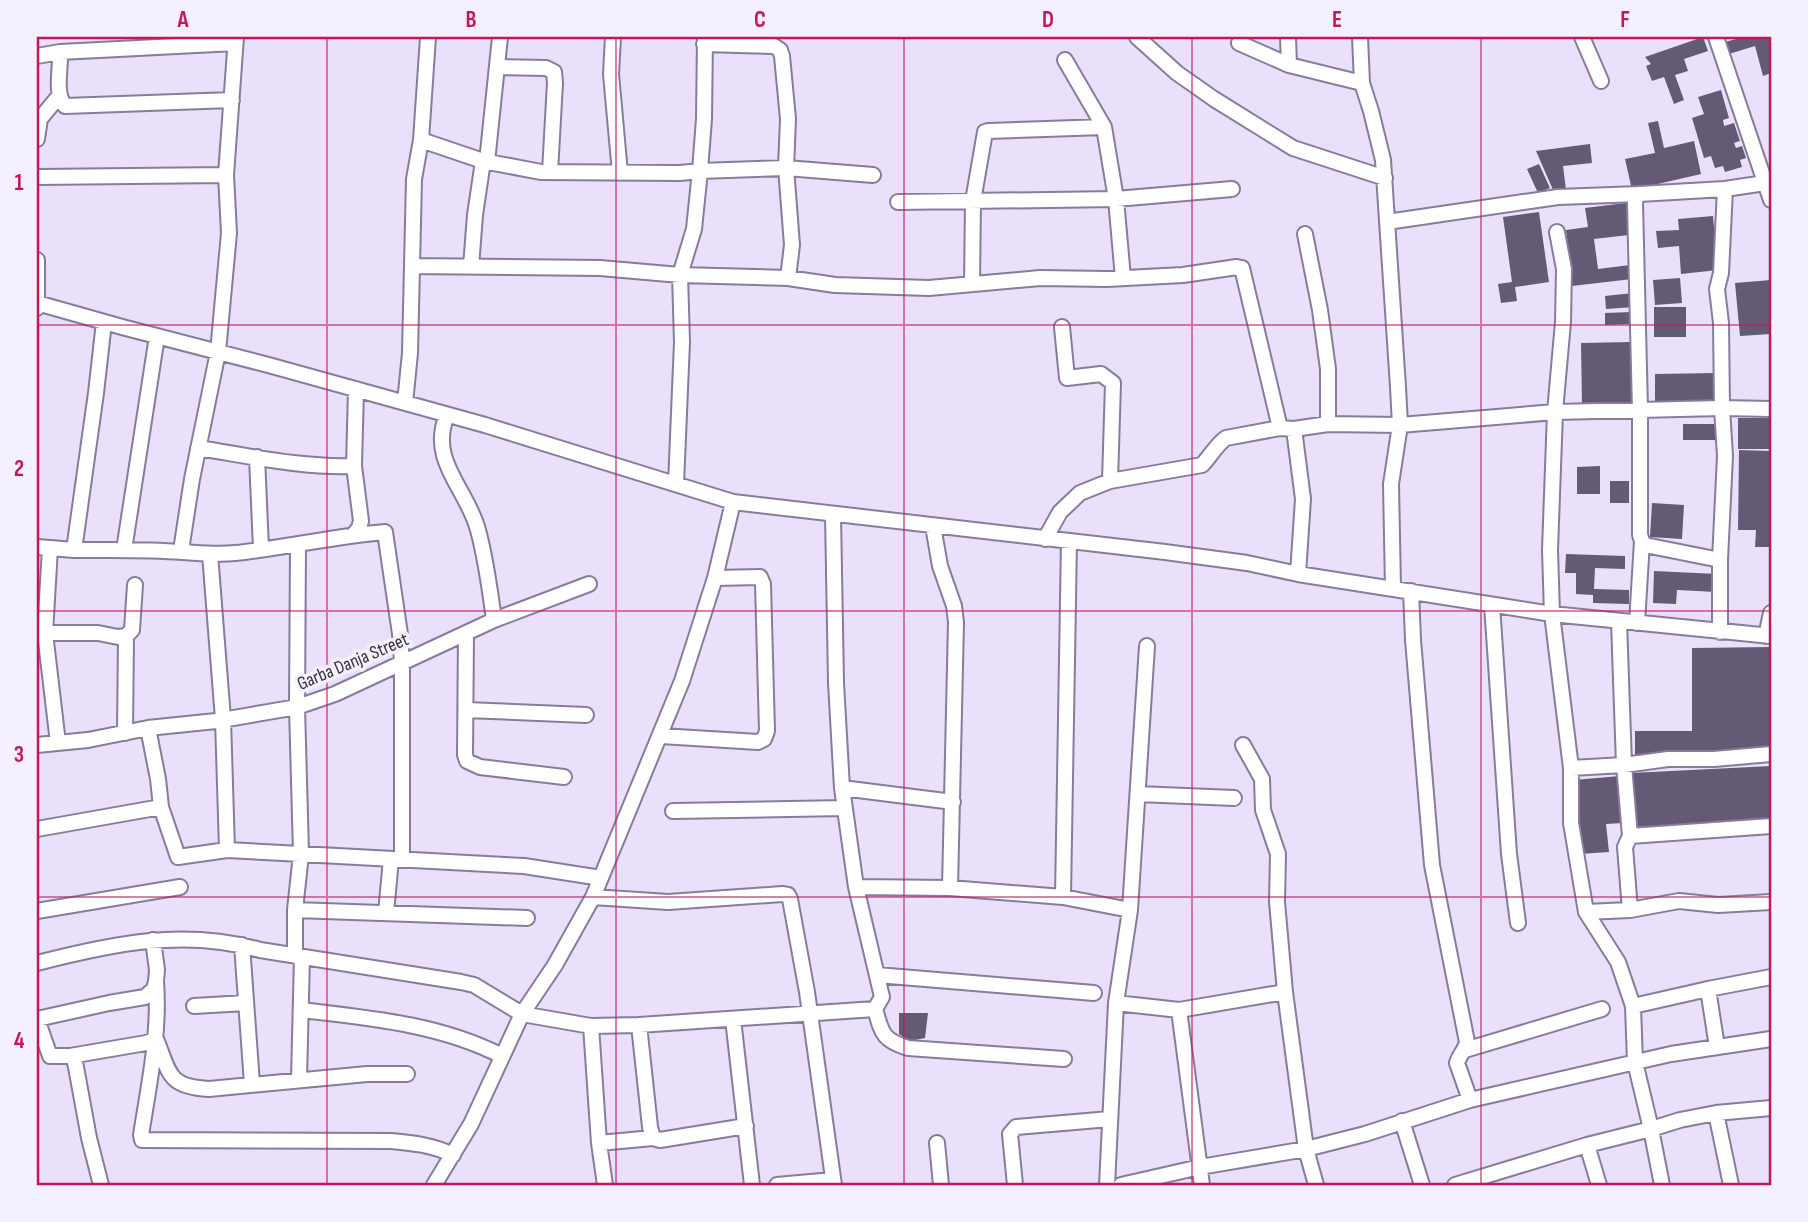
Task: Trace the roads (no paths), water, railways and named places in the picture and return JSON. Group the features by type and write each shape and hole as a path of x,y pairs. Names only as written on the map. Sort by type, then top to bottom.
{"street":[{"path":"405,403 410,353 414,179 421,140 428,37"},
{"path":"471,267 475,215 485,161 500,37"},
{"path":"613,37 611,74 620,173"},
{"path":"1137,37 1177,73 1293,148 1385,178"},
{"path":"1288,37 1289,65"},
{"path":"1360,37 1362,83 1383,160 1385,178 1400,425 1391,484 1393,588"},
{"path":"1582,37 1601,81"},
{"path":"1716,37 1771,200"},
{"path":"37,55 236,40 226,175 229,233 218,352 192,479 182,544 184,552"},
{"path":"676,484 682,342 680,275 694,229 704,119 705,41 774,46 780,50 788,119 786,168 792,245 789,278"},
{"path":"1239,43 1289,65 1362,83"},
{"path":"60,52 60,96 65,106 232,100"},
{"path":"1065,60 1104,127 1116,199 1123,278"},
{"path":"497,67 546,68 554,72 550,173"},
{"path":"37,139 40,119 60,96"},
{"path":"972,284 973,201 985,132 1104,127"},
{"path":"421,140 485,161 550,173 680,173 786,168 873,175"},
{"path":"37,177 226,175"},
{"path":"1387,222 1558,197 1726,189 1765,183"},
{"path":"898,202 1116,199 1232,189"},
{"path":"1720,632 1725,456 1721,323 1717,289 1721,274 1726,189"},
{"path":"1639,194 1635,203 1640,535 1644,545 1720,560"},
{"path":"1557,232 1564,269 1563,322 1555,412 1550,550 1552,614 1572,768 1571,823 1586,912 1618,962 1633,1006 1635,1062 1662,1185"},
{"path":"1306,234 1326,357 1328,424"},
{"path":"37,260 37,305 356,389 733,502 1247,563 1298,574 1552,614 1720,632 1769,636 1771,613"},
{"path":"412,266 600,268 680,275 789,278 835,285 902,288 1040,278 1183,275 1242,268 1287,429 1303,499 1298,574"},
{"path":"74,550 104,322"},
{"path":"1062,327 1067,377 1101,374 1113,383 1110,481"},
{"path":"124,550 157,336"},
{"path":"354,534 361,521 354,466 356,389"},
{"path":"1045,539 1060,512 1080,493 1110,481 1202,465 1226,438 1328,424 1400,425 1555,412 1771,409"},
{"path":"447,415 441,439 444,460 478,527 494,620"},
{"path":"198,448 322,466 354,466"},
{"path":"257,457 261,550"},
{"path":"434,1185 471,1124 522,1014 555,965 593,897 682,681 715,578 733,502"},
{"path":"833,514 836,683 842,788 856,887 882,997 875,1009 882,1032 891,1043 908,1048 1064,1059"},
{"path":"933,526 940,566 954,606 956,622 950,888"},
{"path":"58,743 46,633 43,548 210,554 261,550 354,534 385,532 402,663 396,859 386,913"},
{"path":"1063,897 1069,541"},
{"path":"1637,623 1642,541"},
{"path":"298,544 297,707 301,854 295,910 301,1010 299,1079"},
{"path":"210,554 223,719 227,850"},
{"path":"661,736 758,742 764,739 767,732 764,584 760,577 715,578"},
{"name":"Garba Danja Street","path":"37,745 297,707 335,694 494,620 589,584"},
{"path":"46,633 126,636 132,630 135,585"},
{"path":"1411,591 1432,865 1467,1042 1465,1050"},
{"path":"1492,604 1509,854 1518,923"},
{"path":"1619,621 1624,765 1630,836 1625,847 1630,910"},
{"path":"467,633 467,761 480,766 564,777"},
{"path":"125,733 126,636"},
{"path":"1107,1185 1116,1003 1129,910 1147,646"},
{"path":"466,710 586,715"},
{"path":"148,727 161,807 178,857 227,850 524,866 601,878"},
{"path":"1243,745 1262,779 1263,810 1278,854 1277,902 1285,992 1306,1149 1317,1185"},
{"path":"1572,768 1668,759 1714,759 1771,754"},
{"path":"842,788 953,802"},
{"path":"1138,794 1234,798"},
{"path":"37,829 161,807"},
{"path":"673,811 845,808"},
{"path":"1630,836 1771,826"},
{"path":"37,911 180,887"},
{"path":"856,887 950,888 1063,897 1129,910"},
{"path":"593,897 668,902 788,895 807,992 833,1182 778,1185"},
{"path":"1586,912 1630,910 1679,901 1718,905 1771,902"},
{"path":"295,910 527,918"},
{"path":"37,963 98,947 183,938 242,945 474,985 522,1014 591,1026 875,1009"},
{"path":"153,940 156,981 154,989 145,998 37,1019 43,1057 70,1056 156,1039"},
{"path":"242,945 252,1084"},
{"path":"877,975 1094,993"},
{"path":"1633,1006 1771,977"},
{"path":"156,981 156,1039 142,1140 391,1141 443,1149 453,1155"},
{"path":"1707,989 1717,1047"},
{"path":"1116,1003 1179,1010 1285,992"},
{"path":"194,1006 247,1003"},
{"path":"301,1010 384,1020 469,1041 502,1056"},
{"path":"1179,1010 1202,1185"},
{"path":"1470,1100 1457,1063 1458,1057 1465,1050 1602,1010"},
{"path":"733,1019 752,1185"},
{"path":"639,1025 653,1138"},
{"path":"591,1026 599,1143 605,1185"},
{"path":"156,1039 173,1079 188,1088 209,1089 367,1074 407,1074"},
{"path":"1121,1185 1200,1167 1306,1149 1365,1134 1470,1100 1635,1062 1771,1039"},
{"path":"70,1056 76,1067 101,1185"},
{"path":"1455,1185 1680,1119 1771,1108"},
{"path":"1716,1113 1731,1185"},
{"path":"1015,1185 1010,1134 1016,1128 1110,1119"},
{"path":"1402,1121 1422,1185"},
{"path":"599,1143 653,1138 660,1140 746,1126"},
{"path":"937,1143 941,1185"},
{"path":"1587,1145 1599,1185"}]}
